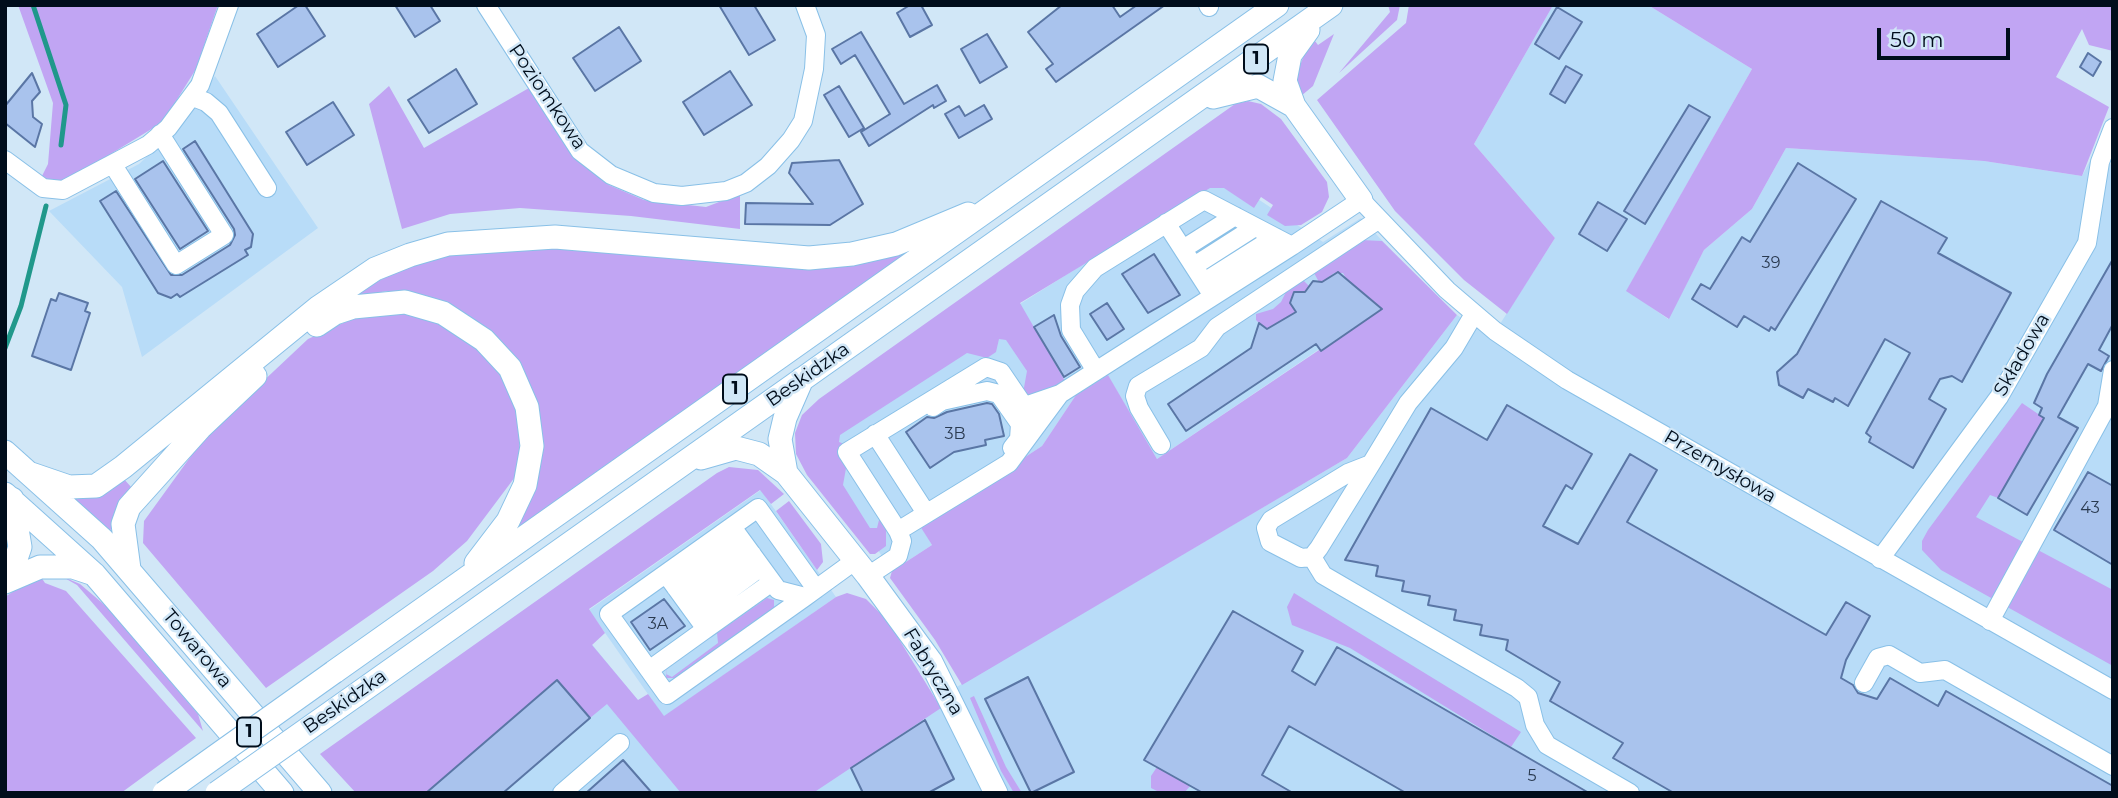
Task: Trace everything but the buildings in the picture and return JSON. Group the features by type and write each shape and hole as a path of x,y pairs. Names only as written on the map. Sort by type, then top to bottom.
{"main road":[{"name":"Beskidzka","path":"164,793 1277,5"},
{"name":"Beskidzka","path":"216,793 1326,9"},
{"path":"1326,9 1290,55 1285,81 1294,106 1361,200"},
{"path":"1192,105 1258,86 1294,106"},
{"path":"31,474 69,487 96,485 123,467 319,307 375,269 436,247 502,239 555,237 809,258 897,244 1007,198"},
{"path":"129,569 123,524 130,507 200,428 268,364 335,313 363,305 405,302 443,313 484,340 510,368 527,407 532,446 525,485 508,521 464,579"},
{"path":"786,473 780,439 785,418 802,379"},
{"path":"685,463 736,448 759,454 786,473"},
{"name":"Towarowa","path":"5,452 102,539 320,793"},
{"name":"Fabryczna","path":"786,473 862,568 931,662 996,793"},
{"path":"9,497 94,574 282,793"},
{"path":"7,580 20,547 9,497"},
{"path":"7,580 40,567 57,566 94,574"}],"street":[{"path":"5,160 31,181 52,191 64,190 113,164 160,134 193,97 200,85 229,5"},
{"name":"Poziomkowa","path":"485,5 580,151 611,175 654,193 682,196 726,191 746,183 768,166 791,140 803,121 814,69 816,35 805,5"},
{"path":"193,97 206,102 219,113 267,188"},
{"name":"Składowa","path":"1880,559 1999,397 2087,243 2100,162 2113,128"},
{"path":"113,164 176,265 224,235 160,134"},
{"path":"1096,371 1071,330 1070,305 1075,291 1096,268 1169,227 1204,200 1292,246"},
{"path":"1209,289 1292,246 1361,200"},
{"name":"Przemysłowa","path":"1361,200 1416,261 1474,314 1567,380 2113,690"},
{"path":"1183,249 1235,216"},
{"path":"1161,445 1139,408 1135,396 1138,386 1201,348 1217,327 1378,220"},
{"path":"1169,227 1209,289"},
{"path":"1194,266 1255,227"},
{"path":"1025,406 1060,394 1096,371 1275,237"},
{"path":"1312,557 1408,403 1454,348 1474,314"},
{"path":"752,554 686,601 610,614 667,695 811,593 862,568 898,556 902,541 898,531 847,452 875,434 886,437 979,369 992,368 1001,372 1038,425"},
{"path":"1990,621 2100,402 2113,370"},
{"path":"936,401 991,391 1003,397 1018,419 1019,439 1004,459 980,479"},
{"path":"898,531 1009,463 1060,394"},
{"path":"875,434 926,513"},
{"path":"1312,557 1301,558 1270,542 1266,528 1270,520 1348,473 1370,464"},
{"path":"758,508 811,593 778,590 752,554 758,508"},
{"path":"649,670 686,601 752,554"},
{"path":"686,601 752,554"},
{"path":"1312,557 1323,575 1517,688 1528,697 1535,724 1547,745 1630,793"},
{"path":"1864,683 1878,658 1889,655 1920,673 1945,670 2113,766"},
{"path":"562,793 621,743"}],"shaded area":[{"path":"18,5 218,5 196,69 163,122 60,185 40,180 48,164 53,103"},
{"path":"1388,5 1400,5 1397,20 1339,73 1390,12"},
{"path":"1409,5 1556,5 1552,7 1474,144 1555,238 1507,314 1464,280 1395,211 1317,100 1406,23"},
{"path":"1648,5 1752,69 1627,290 1668,319 1704,250 1752,209 1786,148 1984,161 2082,176 2091,159 2113,165 2113,793 776,793 1347,458 1457,315 1491,338 1555,238 1474,144 1552,7"},
{"path":"1648,5 2113,5 2113,51 2089,45 2082,29 2056,77 2109,107 2082,176 1984,161 1786,148 1752,209 1704,250 1669,319 1626,291 1752,69"},
{"path":"1334,34 1313,86 1301,96 1294,80 1305,53 1315,41 1318,45"},
{"path":"215,76 318,228 142,357 122,287 49,211 139,164 182,124"},
{"path":"389,86 424,148 529,88 578,161 609,185 644,200 706,207 740,194 740,229 631,216 520,208 450,214 402,229 369,104"},
{"path":"1248,101 1261,104 1281,119 1327,182 1329,197 1322,212 1301,225 1285,226 1267,215 1273,205 1261,197 1254,208 1224,188 1210,188 1020,303 1065,381 1038,397 1026,396 1023,393 1027,371 1006,340 999,339 996,352 987,358 967,353 840,435 839,442 850,446 843,485 870,528 877,528 880,516 886,529 886,546 875,554 870,554 807,475 796,454 795,433 802,415 819,399 1235,104"},
{"path":"1223,176 1323,242 1361,218 1420,281 1157,459 1108,376 1076,395 1042,446 921,526 932,545 892,571 824,470 831,432 1020,304"},
{"path":"1361,240 1382,241 1457,315 1347,458 962,685 935,640 890,578 892,571 932,545 920,526 1042,446 1076,395 1108,375 1157,459 1380,309 1350,285 1343,273 1334,273 1320,284 1313,271"},
{"path":"513,246 902,250 907,255 520,528 517,525 531,398 438,301 387,291 344,299 421,259"},
{"path":"1302,279 1310,287 1306,292 1292,294 1296,312 1266,330 1256,320 1256,314 1273,309 1281,302 1288,288"},
{"path":"400,308 445,323 479,346 500,370 509,387 518,417 520,451 515,477 467,541 433,571 266,688 143,543 144,521 207,434 308,339 365,313"},
{"path":"2022,403 2044,418 1998,498 1990,495 1976,517 2113,590 2113,666 1941,570 1922,550 1922,541 1928,530"},
{"path":"729,467 758,470 784,494 771,504 760,490 589,609 605,633 592,645 638,700 648,694 664,716 836,597 847,593 866,599 888,621 941,708 813,793 681,793 607,704 590,718 557,680 426,793 356,793 320,754 717,473"},
{"path":"123,478 132,488 114,513 110,534 70,495"},
{"path":"761,490 836,597 664,717 589,610"},
{"path":"789,501 821,544 823,562 817,570 776,511"},
{"path":"39,574 45,583 66,591 196,738 121,793 5,793 5,597"},
{"path":"61,576 80,584 107,607 198,714 203,731 77,585"},
{"path":"1294,593 1521,732 1511,747 1350,648 1292,625 1287,607"},
{"path":"767,598 774,600 774,608 677,678 666,678 666,674 672,677 718,643 717,633"},
{"path":"581,631 714,793 397,793"},
{"path":"974,696 1006,767 1022,793 1014,793 1001,771 970,698"},
{"path":"1157,767 1191,785 1184,793 1161,793 1151,788 1151,776"}],"waterway":[{"path":"33,5 66,105 61,145"},
{"path":"5,348 21,306 46,206"}]}
